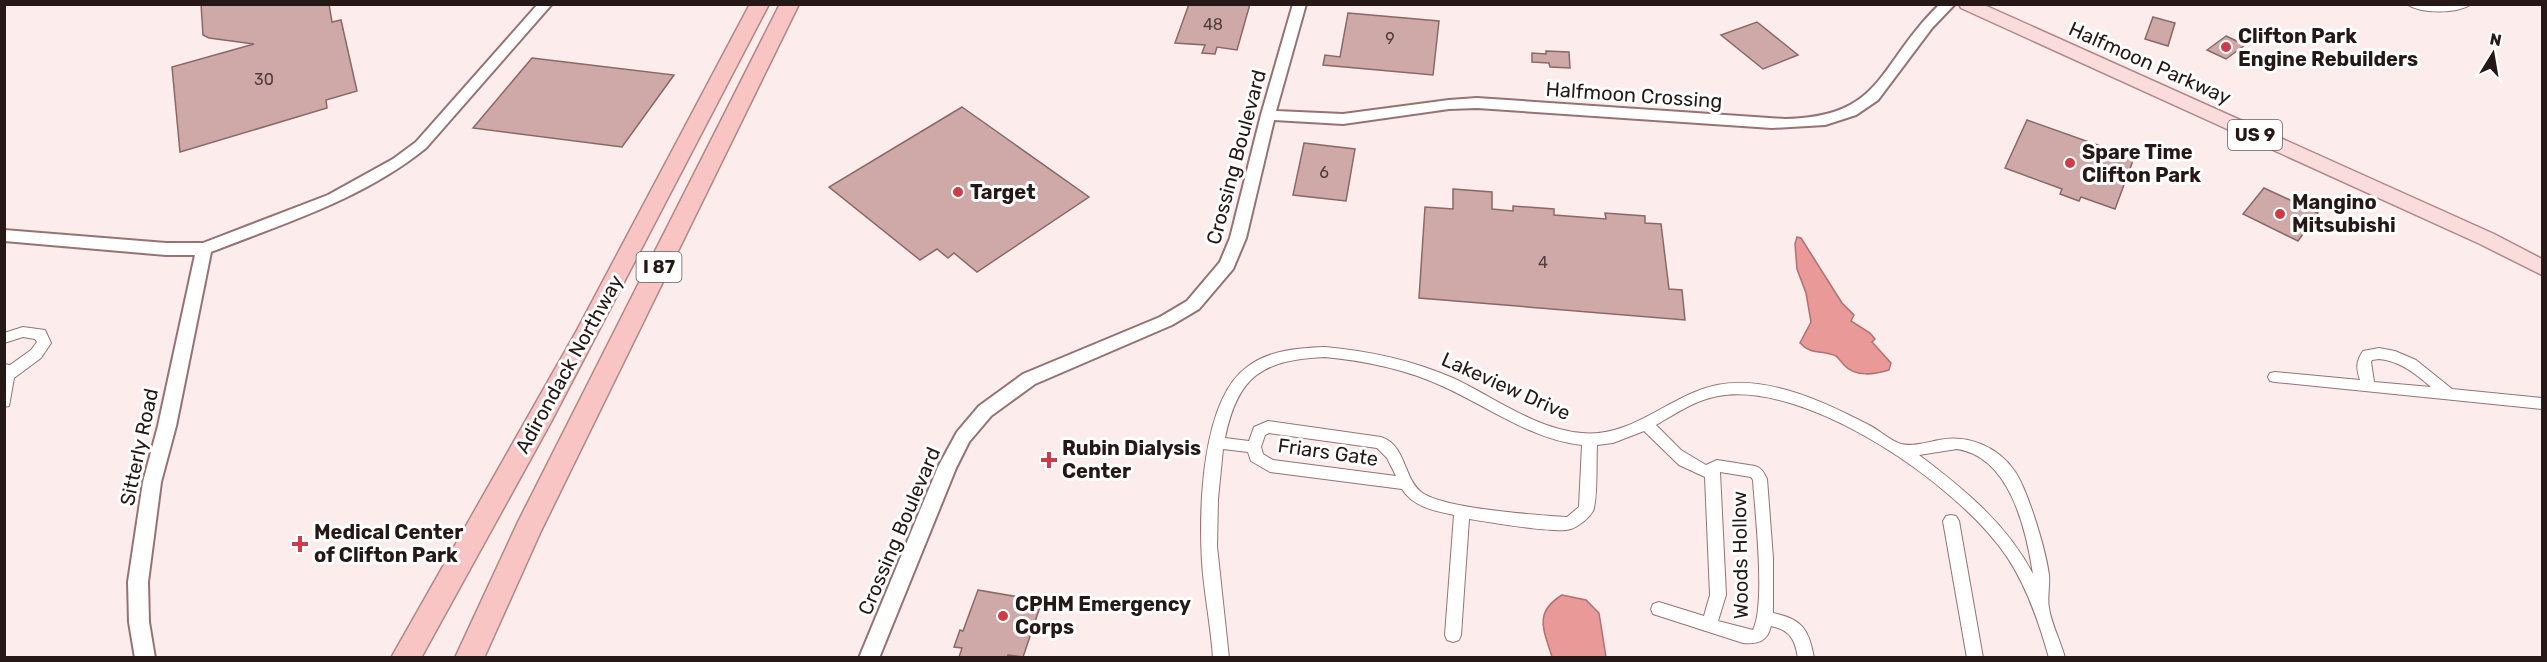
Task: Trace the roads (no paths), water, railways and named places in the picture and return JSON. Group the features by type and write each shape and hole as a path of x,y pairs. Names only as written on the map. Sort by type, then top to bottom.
{"highway":[{"name":"Adirondack Northway","path":"405,657 449,583 582,342 760,4"},
{"name":"Adirondack Northway","path":"469,657 528,530 790,4"}],"main road":[{"name":"Halfmoon Parkway","path":"1967,4 2487,239 2542,268"}],"street":[{"path":"4,235 165,249 204,249 333,199 398,164 421,145 546,4"},
{"name":"Crossing Boulevard","path":"869,657 947,467 963,437 985,411 1029,379 1166,321 1193,305 1227,265 1238,238 1268,115 1300,4"},
{"name":"Halfmoon Crossing","path":"1268,115 1342,119 1371,117 1422,107 1476,103 1772,123 1816,122 1853,110 1871,99 1920,34 1949,4"},
{"path":"2411,4 2450,8 2467,4"},
{"name":"Sitterly Road","path":"145,657 139,622 138,582 152,482 167,426 195,283 204,249"},
{"path":"4,338 34,332 40,334 45,343 36,354 6,371 4,402"},
{"name":"Lakeview Drive","path":"1221,657 1209,537 1218,443 1228,401 1234,388 1251,371 1274,359 1304,352 1357,356 1427,374 1522,420 1573,438 1590,440 1624,435 1705,393 1746,389 1790,397 1818,407 1898,449 1956,491 2002,538 2023,568 2057,657"},
{"path":"2368,385 2364,359 2374,353 2384,353 2414,366 2447,393"},
{"path":"2275,377 2542,404"},
{"name":"Woods Hollow","path":"1647,425 1687,463 1712,473"},
{"name":"Friars Gate","path":"1407,484 1270,466 1256,457 1254,447 1258,431 1268,427 1381,442 1389,448 1407,484 1421,499 1462,511 1556,522 1573,521 1583,514 1587,503 1590,440"},
{"name":"Friars Gate","path":"1218,443 1254,447"},
{"path":"1898,449 1926,450 1959,444 1989,455 2005,468 2011,478 2038,556 2044,595 2041,611"},
{"name":"Woods Hollow","path":"1659,609 1743,636 1755,637 1762,631 1765,618 1765,582 1760,477 1755,472 1715,467 1712,473 1718,595 1709,625"},
{"path":"1453,635 1462,511"},
{"path":"1951,521 1975,657"},
{"path":"1765,618 1786,622 1797,629 1803,639 1806,657"}],"place":[{"name":"Clifton Park Engine Rebuilders","path":"2226,47"},
{"name":"Spare Time Clifton Park","path":"2070,163"},
{"name":"Target","path":"958,192"},
{"name":"Mangino Mitsubishi","path":"2280,214"},
{"name":"Rubin Dialysis Center","path":"1049,460"},
{"name":"Medical Center of Clifton Park","path":"300,544"},
{"name":"CPHM Emergency Corps","path":"1003,616"}]}
